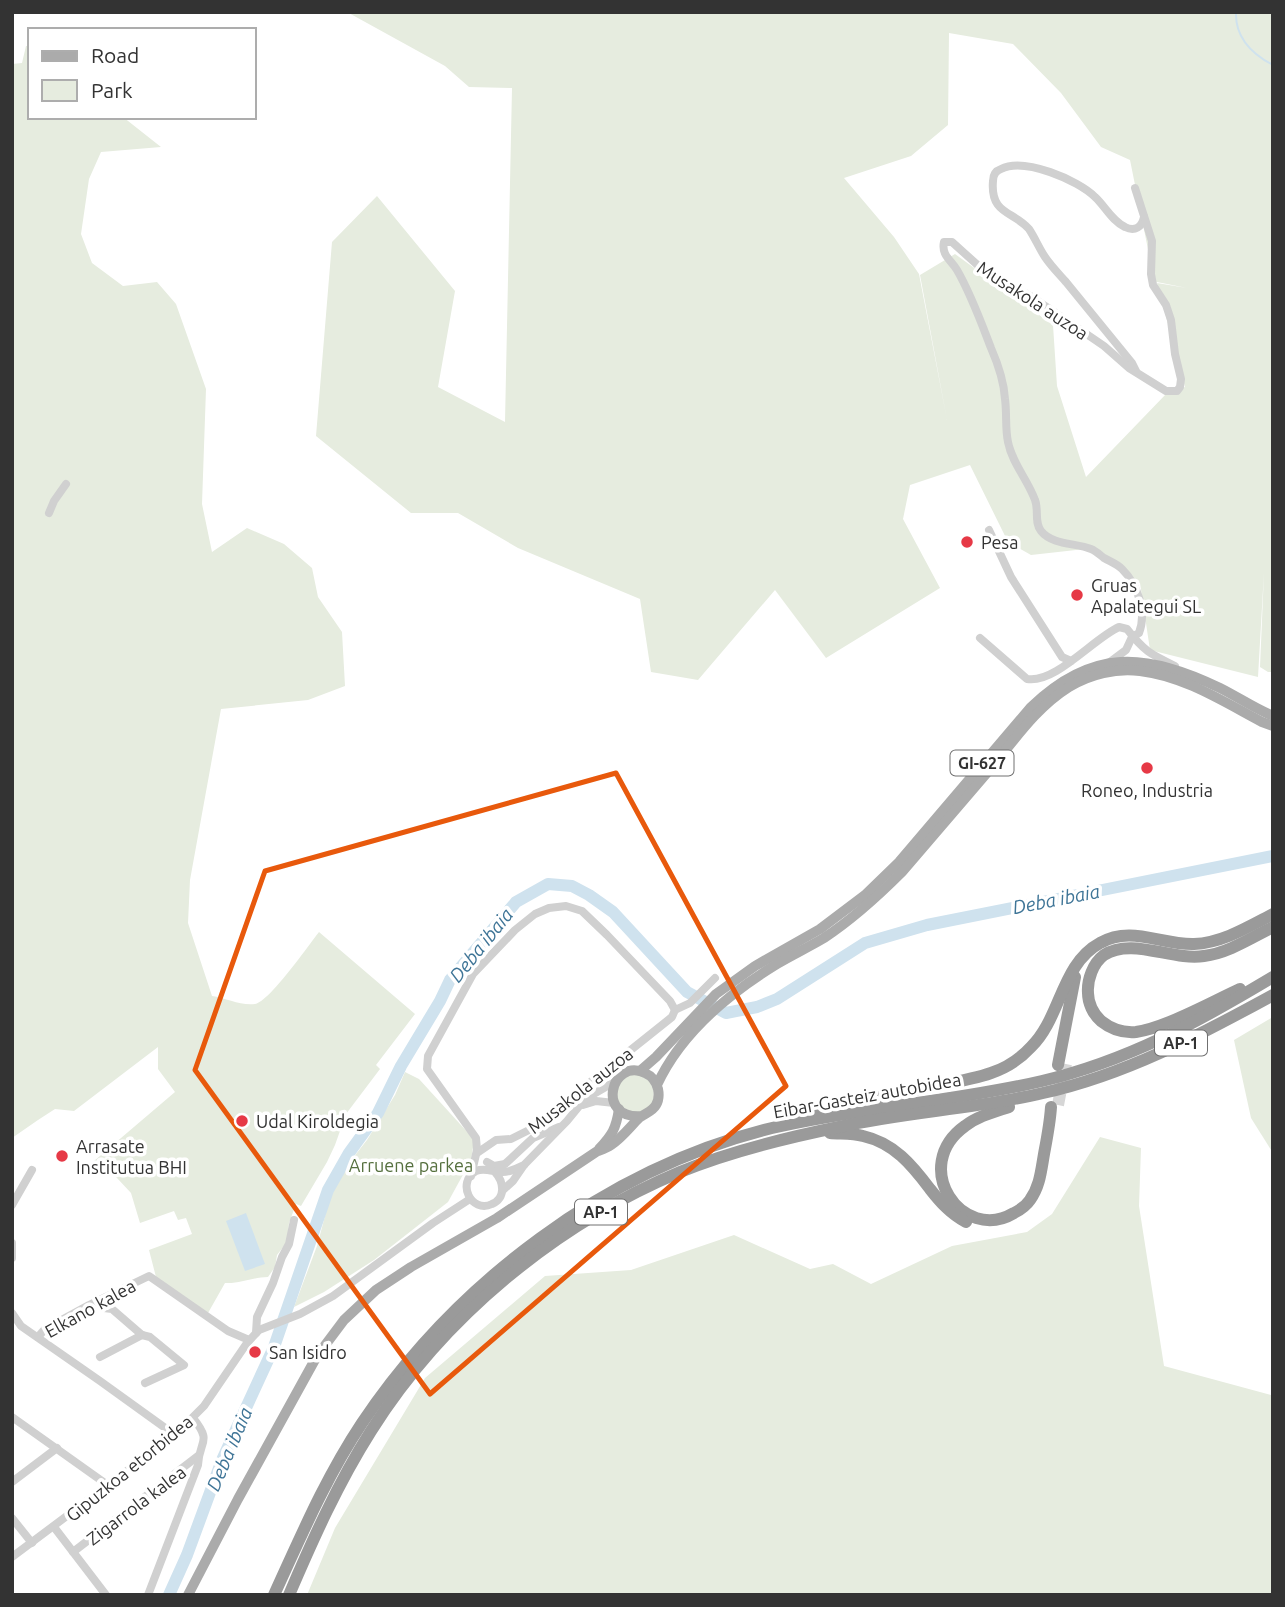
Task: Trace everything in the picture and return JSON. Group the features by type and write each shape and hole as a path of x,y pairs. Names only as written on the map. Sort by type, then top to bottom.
{"highway":[{"path":"1273,914 1236,933 1205,943 1191,944 1134,935 1110,938 1098,944 1089,960 1088,992 1093,1011 1099,1019 1120,1031 1135,1032 1151,1028 1273,976"},
{"path":"677,1160 704,1145 776,1120 971,1079 1006,1067 1031,1047 1042,1034 1050,1022 1070,974 1089,960 1112,951 1123,948 1186,957 1205,956 1228,949 1273,927"},
{"path":"1062,1065 1084,976 1090,967 1089,960"},
{"name":"Eibar-Gasteiz autobidea","path":"274,1595 338,1463 361,1424 393,1380 427,1339 469,1296 549,1232 595,1202 677,1160 770,1129 836,1115 990,1091 1081,1070 1157,1042 1223,1007 1273,976"},
{"name":"Eibar-Gasteiz autobidea","path":"289,1595 348,1468 403,1386 436,1347 513,1273 604,1211 680,1172 723,1157 840,1126 993,1103 1084,1082 1163,1052 1273,995"},
{"path":"816,1133 861,1135 891,1147 903,1156 939,1201 953,1214 977,1226 1002,1227 1030,1212 1043,1194 1049,1174 1055,1106 1040,1180 1029,1202 1009,1216 986,1219 973,1216 950,1200 942,1178 944,1150 965,1125 986,1114 1043,1099 1084,1082"}],"main road":[{"name":"GI-627","path":"596,1152 614,1133 617,1123 617,1106 612,1091 616,1081 627,1072 640,1071 755,966 820,929 865,895 899,862 1031,706 1047,691 1084,669 1110,662 1142,662 1188,674 1273,716"},
{"name":"GI-627","path":"730,989 825,937 872,901 902,872 1043,707 1072,685 1104,672 1123,670 1150,673 1199,690 1273,726"},
{"name":"GI-627","path":"188,1595 317,1356 344,1320 376,1290 411,1267 497,1219 596,1152 612,1145 656,1105 659,1093 657,1086 666,1065 701,1017"},
{"path":"640,1071 653,1079 657,1086"},
{"path":"617,1106 625,1114 642,1116"}],"street":[{"name":"Musakola auzoa","path":"1136,371 1054,269 1027,227 998,206 992,178 1002,167 1042,170 1060,175 1085,188 1124,227 1140,227 1144,217"},
{"name":"Musakola auzoa","path":"1110,662 1126,650 1132,637 1139,633 1140,601 1130,578 1115,563 1094,551 1053,539 1040,528 1035,500 1008,441 1005,396 999,371 962,280 944,254 943,244 946,241 952,242 982,268 1069,322 1104,346 1129,368 1166,391 1177,391 1181,379 1171,320 1166,305 1153,285 1152,241 1135,188"},
{"path":"49,513 66,484"},
{"path":"989,530 1021,595 1062,657 1071,661"},
{"path":"980,638 1027,679 1035,681 1068,665 1119,627 1127,629 1149,653 1188,674"},
{"path":"470,1199 466,1185 476,1154 475,1135 427,1069 428,1056 473,974 515,930 535,914 549,908 566,906 582,911 670,1001 674,1010"},
{"name":"Musakola auzoa","path":"476,1154 496,1140 511,1139 532,1128 672,1017 674,1010 690,1003 713,980"},
{"name":"Musakola auzoa","path":"503,1190 585,1099 616,1081"},
{"name":"Musakola auzoa","path":"580,1106 596,1101 617,1106"},
{"path":"471,1175 505,1164 533,1138 562,1126"},
{"path":"503,1190 502,1181 491,1168 486,1156 493,1146 511,1139"},
{"path":"491,1168 506,1172 524,1166"},
{"path":"12,1205 32,1170"},
{"name":"Gipuzkoa etorbidea","path":"12,1557 175,1435 214,1393 256,1333 300,1314 332,1296 446,1213 470,1199 481,1205 492,1204 503,1190"},
{"path":"256,1333 257,1317 289,1244 294,1220"},
{"path":"12,1244 12,1258"},
{"name":"Elkano kalea","path":"38,1337 45,1329 149,1276 228,1331 249,1340"},
{"path":"99,1300 104,1308 112,1309 142,1335 150,1337 184,1365 145,1383"},
{"path":"12,1313 21,1326 175,1435"},
{"path":"100,1357 142,1335"},
{"path":"12,1417 109,1486"},
{"name":"Zigarrola kalea","path":"149,1595 198,1465 198,1456 205,1438 193,1418"},
{"path":"12,1482 57,1448"},
{"name":"Zigarrola kalea","path":"73,1552 198,1456"},
{"path":"12,1518 32,1543"},
{"name":"Zigarrola kalea","path":"54,1527 106,1595"}],"highlighted area":[{"path":"616,773 786,1086 430,1394 195,1070 265,871"}],"green space":[{"path":"347,12 1273,12 1273,672 1260,667 1264,572 1258,677 1150,650 1140,583 1085,549 1031,555 1008,542 970,465 910,485 903,519 940,588 826,658 775,590 698,680 651,672 640,599 518,548 458,513 411,513 316,436 332,242 377,196 455,291 438,387 505,422 512,88 469,87 445,66","holes":["949,33 1013,44 1061,93 1101,147 1130,160 1155,284 1157,282 1187,288 1157,283 1185,387 1167,393 1086,477 1057,386 1053,325 955,254 920,275 947,420 919,274 894,237 844,178 911,156 948,125"]},
{"path":"28,46 28,119 126,119 161,147 101,152 89,179 81,234 92,263 123,286 157,282 176,304 206,389 202,504 212,552 247,528 284,544 312,568 318,597 342,632 345,686 308,700 221,709 190,880 188,923 212,996 244,1004 261,1001 279,984 319,932 415,1014 376,1065 380,1069 346,1114 327,1162 301,1206 296,1204 289,1223 287,1242 277,1255 275,1267 268,1277 225,1283 208,1313 156,1277 149,1250 192,1234 186,1218 178,1220 174,1211 140,1223 131,1193 117,1178 94,1161 175,1092 158,1069 158,1047 74,1111 55,1109 12,1138 12,64 22,63"},
{"path":"1273,1017 1273,1153 1251,1118 1234,1040"},
{"name":"Arruene parkea","path":"405,1072 419,1079 470,1135 474,1141 471,1160 448,1202 374,1260 324,1292 294,1307 317,1246 332,1190 395,1095"},
{"path":"630,1074 646,1078 654,1091 651,1105 637,1114 619,1106 617,1095 617,1087"},
{"path":"1100,1137 1141,1148 1139,1206 1164,1366 1271,1395 1273,1393 1273,1595 307,1595 335,1528 425,1378 545,1276 631,1270 734,1235 810,1269 833,1264 871,1284 952,1246 1027,1232 1052,1214"}],"water":[{"path":"246,1213 265,1264 245,1271 226,1221"}],"waterway":[{"path":"1236,12 1238,29 1246,44 1258,56 1273,65"},
{"name":"Deba ibaia","path":"169,1595 187,1555 222,1460 274,1347 328,1190 349,1153 378,1113 401,1066 450,980 516,902 548,884 572,886 613,912 687,992 726,1013 757,1007 777,999 865,943 927,925 1273,856"}],"tunnel":[{"path":"1058,1105 1066,1064"}],"place":[{"name":"Pesa","path":"967,542"},
{"name":"Gruas Apalategui SL","path":"1077,595"},
{"name":"Roneo, Industria","path":"1147,768"},
{"name":"Udal Kiroldegia","path":"242,1121"},
{"name":"Arrasate Institutua BHI","path":"62,1156"},
{"name":"San Isidro","path":"255,1352"}]}
